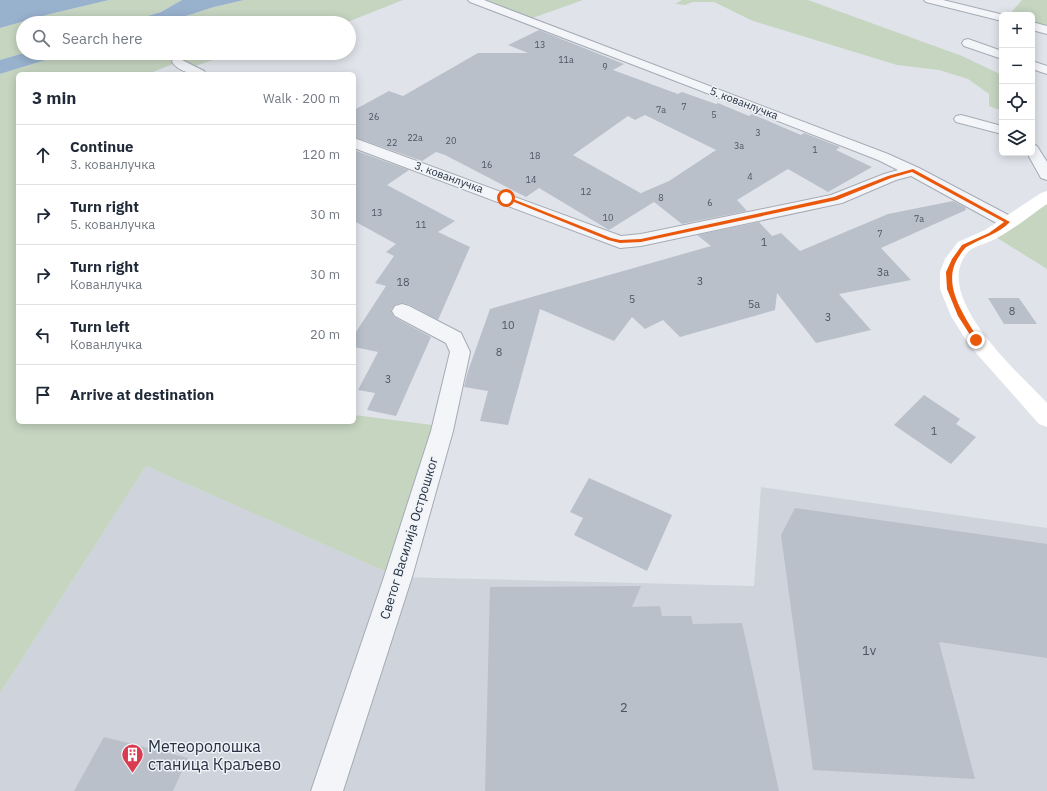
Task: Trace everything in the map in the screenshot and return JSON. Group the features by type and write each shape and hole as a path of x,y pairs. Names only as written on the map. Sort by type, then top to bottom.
{"street":[{"name":"5. кованлучка","path":"474,0 704,87 883,157 913,171 1008,222"},
{"path":"930,0 999,17"},
{"path":"1035,27 1047,30"},
{"path":"968,43 999,54"},
{"path":"178,62 196,72"},
{"path":"1035,66 1047,70"},
{"path":"961,119 999,129"},
{"name":"3. кованлучка","path":"356,144 620,242 641,240 829,200 890,177 913,171"},
{"path":"1035,154 1047,175"},
{"path":"1047,196 991,234 964,246 954,259 949,272 950,289 961,316 976,340 1047,418"},
{"name":"Светог Василија Острошког","path":"327,791 398,578 442,431 460,352 454,338 402,311"}],"shaded area":[{"path":"146,466 398,577 754,586 761,487 1047,528 1047,791 0,791 0,693"}],"green space":[{"path":"109,0 182,0 161,12 148,16 43,16"},
{"path":"244,0 403,0 356,19 356,16 186,16 214,7"},
{"path":"474,0 583,0 527,20"},
{"path":"682,0 808,0 962,56 999,74 999,110 989,106 989,94 968,79 939,70 897,65 753,21 714,2 693,2 685,5 675,4"},
{"path":"1022,0 1047,0 1047,30 1035,27 1035,12 1012,12"},
{"path":"16,24 16,55 0,60 0,28"},
{"path":"45,60 213,60 190,68 178,62 153,72 16,72 16,424 356,424 356,415 448,427 398,577 146,466 0,693 0,74"},
{"path":"1047,196 1047,269 991,234"}],"water":[{"path":"0,0 109,0 43,16 16,16 16,24 0,28"},
{"path":"182,0 244,0 214,7 186,16 148,16 161,12"},
{"path":"16,55 16,60 45,60 0,74 0,60"}],"building":[{"path":"539,30 624,64 613,70 678,94 682,92 716,104 718,103 749,116 752,114 801,135 804,133 840,147 836,150 872,167 828,192 788,169 737,200 747,211 682,224 654,202 609,230 539,188 526,197 445,155 436,152 422,161 356,138 356,109 389,91 403,96 478,53 528,53 508,45","holes":["645,115 716,150 669,181 641,193 644,195 573,155 628,116 635,120"]},
{"path":"356,151 409,170 387,185 455,221 438,232 470,247 438,320 410,305 402,303 395,305 391,310 394,317 431,337 396,416 367,410 375,393 358,390 378,352 356,347 356,332 386,286 375,283 394,256 386,252 396,244 356,222"},
{"path":"953,201 965,207 966,210 881,248 911,280 839,294 871,330 816,343 777,293 775,310 680,337 663,320 645,329 632,317 614,341 540,309 508,425 480,421 488,391 464,387 468,371 490,309 711,246 697,235 759,222 772,236 781,233 800,251 888,214"},
{"path":"988,298 1019,298 1037,324 1004,324"},
{"path":"924,395 960,419 956,424 976,437 951,464 894,425"},
{"path":"589,478 672,515 647,571 574,535 583,518 570,512"},
{"path":"795,508 1047,544 1047,658 939,642 975,779 813,770 781,535"},
{"path":"641,586 632,607 660,606 662,616 691,616 693,624 742,623 779,791 485,791 490,587"},
{"name":"Метеоролошка станица Краљево","path":"104,737 188,758 173,791 74,791"}],"place":[{"name":"Метеоролошка станица Краљево","path":"132,774"}],"route":[{"path":"506,198 620,242 641,240 788,210 836,198 890,177 913,171 1008,222 991,234 964,246 954,259 949,272 950,289 961,316 976,340"}]}
